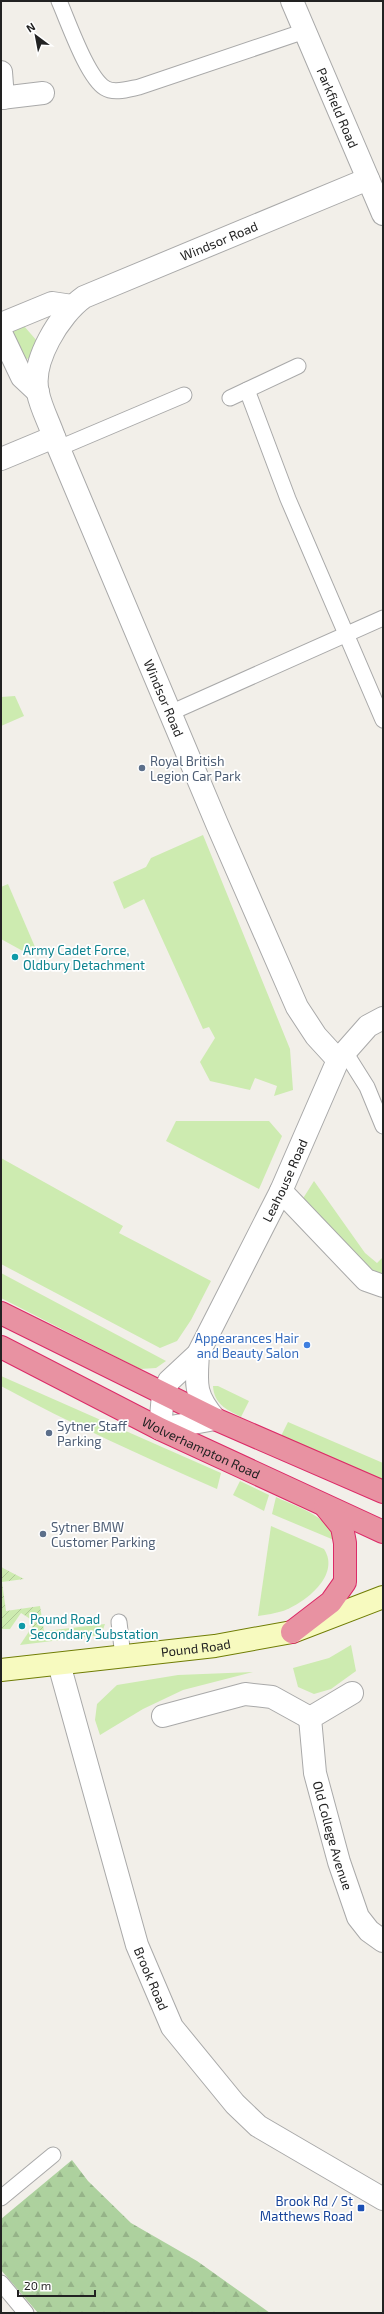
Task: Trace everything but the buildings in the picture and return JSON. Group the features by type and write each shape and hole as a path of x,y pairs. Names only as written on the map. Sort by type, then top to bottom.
{"highway":[{"path":"1,1312 215,1419 383,1492"},
{"name":"Wolverhampton Road","path":"1,1347 160,1429 383,1532"},
{"path":"292,1632 330,1602 344,1582 346,1543 342,1527 324,1504"}],"street":[{"name":"Parkfield Road","path":"292,1 383,214"},
{"path":"1,72 2,98 43,94"},
{"name":"Windsor Road","path":"341,1056 316,1036 297,1007 170,713 57,442 38,392 38,372 45,350 54,330 72,306 84,297 368,179"},
{"path":"1,324 52,303 72,306"},
{"name":"Windsor Road","path":"1,333 22,377 38,392"},
{"path":"1,459 57,442"},
{"name":"Leahouse Road","path":"160,1429 163,1394 169,1381 198,1354 280,1192 341,1056 368,1026 383,1018"},
{"path":"280,1192 366,1280 383,1286"},
{"name":"Leahouse Road","path":"198,1354 196,1381 202,1404 215,1419"},
{"path":"160,1429 215,1419"},
{"name":"Pound Road","path":"1,1670 215,1646 292,1632 383,1597"},
{"name":"Brook Road","path":"59,1664 137,1945 172,2028 235,2104 258,2126 383,2198"},
{"path":"163,1716 245,1694 272,1697 310,1718 352,1693"},
{"name":"Old College Avenue","path":"310,1718 315,1773 342,1869 358,1917 369,1931 383,1941"}],"lane":[{"path":"59,1 89,69 106,89 115,91 146,84 305,31"},
{"path":"230,398 298,366"},
{"path":"247,390 288,499 383,720"},
{"path":"57,442 184,395"},
{"path":"170,713 383,618"},
{"path":"341,1056 367,1087 383,1126"},
{"path":"120,1622 123,1657"},
{"path":"1,2198 53,2154"},
{"path":"1,2283 26,2313"}],"green space":[{"path":"24,326 37,341 33,356 27,359 23,357 9,328"},
{"path":"15,696 24,716 1,726 1,697"},
{"path":"203,835 290,1049 293,1090 274,1096 277,1086 255,1078 250,1090 210,1081 200,1062 215,1038 209,1027 203,1029 144,899 124,909 113,882 146,867 151,858"},
{"path":"8,884 35,947 30,955 1,939 1,887"},
{"path":"176,1121 269,1121 282,1136 259,1189 166,1141"},
{"path":"1,1158 123,1226 119,1233 211,1281 191,1320 177,1341 160,1348 1,1264"},
{"path":"314,1181 365,1253 377,1263 383,1257 383,1277 371,1273 302,1200"},
{"path":"1,1273 166,1361 156,1368 140,1369 1,1298"},
{"path":"1,1376 221,1473 217,1489 108,1440 27,1400 1,1386"},
{"path":"213,1386 218,1386 249,1401 241,1417 218,1402"},
{"path":"288,1422 383,1463 383,1483 281,1436"},
{"path":"240,1481 269,1495 264,1511 233,1495"},
{"path":"276,1497 302,1508 319,1518 331,1531 334,1540 272,1514"},
{"path":"271,1526 324,1549 328,1559 328,1569 318,1587 301,1602 283,1611 258,1616"},
{"path":"1,1567 24,1579 2,1582 6,1611 40,1606 44,1631 28,1633 35,1622 21,1613 10,1629 1,1629"},
{"path":"105,1624 101,1635 20,1645 28,1633"},
{"path":"351,1645 356,1671 331,1689 314,1694 298,1687 293,1668 329,1658"},
{"path":"253,1672 183,1690 143,1709 100,1735 95,1720 97,1704 117,1685 178,1675"},
{"path":"72,2160 88,2181 131,2223 197,2261 270,2313 38,2313 1,2270 1,2219"}],"place":[{"name":"Royal British Legion Car Park","path":"142,768"},
{"name":"Army Cadet Force, Oldbury Detachment","path":"15,957"},
{"name":"Appearances Hair and Beauty Salon","path":"307,1345"},
{"name":"Sytner Staff Parking","path":"49,1433"},
{"name":"Sytner BMW Customer Parking","path":"43,1534"},
{"name":"Pound Road Secondary Substation","path":"22,1626"},
{"name":"Brook Rd / St Matthews Road","path":"361,2208"}]}
